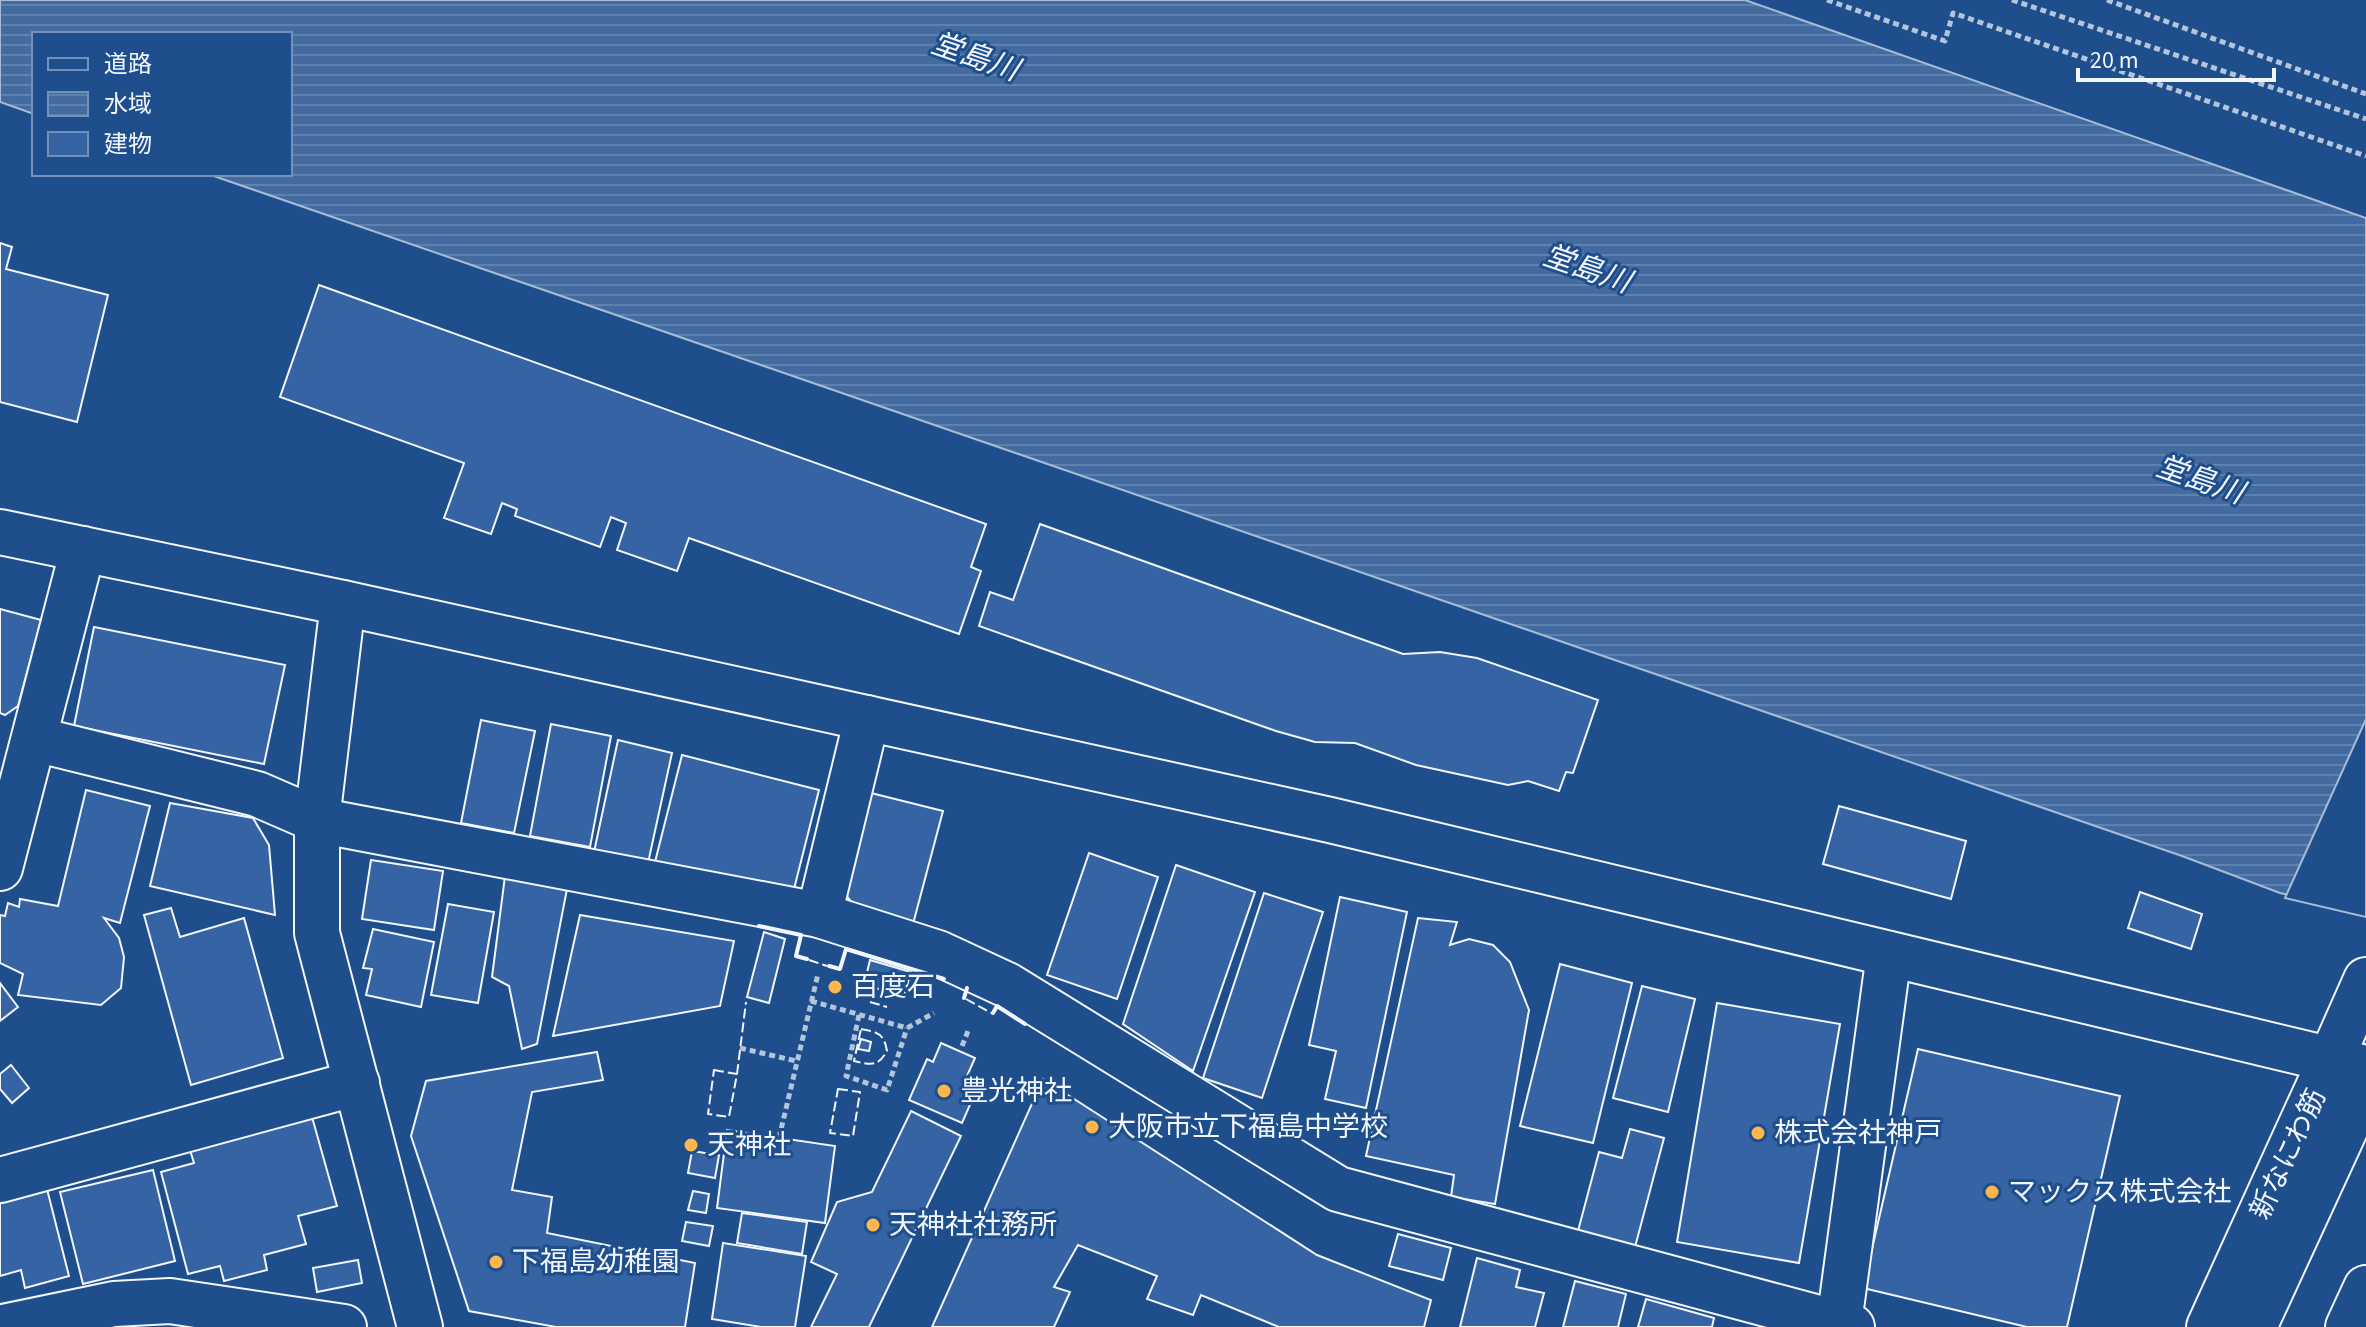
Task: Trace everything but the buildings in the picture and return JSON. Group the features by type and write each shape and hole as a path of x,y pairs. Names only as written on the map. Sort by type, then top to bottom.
{"main road":[{"path":"0,532 343,603 1330,820 1889,954 2354,1070 2254,1327"},
{"path":"0,868 83,549"},
{"path":"343,603 317,820 317,933 420,1327"},
{"path":"819,915 867,718"},
{"path":"35,739 257,794 317,820 819,915 925,948 1007,985 1338,1189 1845,1325 1889,954"},
{"name":"新なにわ筋","path":"2209,1327 2354,1070 2366,980"},
{"path":"0,1180 357,1083"},
{"path":"2348,1327 2366,1288"},
{"path":"3,1327 114,1304 170,1301 344,1327"}],"path":[{"path":"1827,0 1945,41 1953,13 2366,156"},
{"path":"2012,0 2366,119"},
{"path":"2107,0 2366,94"},
{"path":"779,1138 820,964"},
{"path":"811,1001 907,1028"},
{"path":"859,1015 846,1076 887,1090 907,1028 943,1008"},
{"path":"962,1046 973,1020"},
{"path":"740,1048 796,1061"}],"water":[{"name":"堂島川","path":"0,0 1745,0 2366,218 2366,913 2280,893 2182,856 214,176 292,176 292,32 32,32 32,113 0,102"}],"pier":[{"path":"2366,719 2366,917 2285,898"}],"fence":[{"path":"809,960 827,966"},
{"path":"966,999 991,1013"},
{"path":"737,1074 746,1002"},
{"path":"870,1002 887,1007"},
{"path":"861,1029 875,1033 884,1040 887,1051 877,1062 854,1061 861,1029"},
{"path":"714,1070 737,1074 729,1117 708,1114 714,1070"},
{"path":"838,1089 860,1092 853,1136 830,1133 838,1089"}],"wall":[{"path":"759,926 801,935 796,956 807,959"},
{"path":"829,966 840,969 846,949 944,979"},
{"path":"964,998 967,988"},
{"path":"993,1013 997,1006 1025,1024"}],"place":[{"name":"百度石","path":"835,987"},
{"name":"豊光神社","path":"944,1091"},
{"name":"大阪市立下福島中学校","path":"1092,1127"},
{"name":"株式会社神戸","path":"1758,1133"},
{"name":"天神社","path":"691,1145"},
{"name":"マックス株式会社","path":"1992,1192"},
{"name":"天神社社務所","path":"873,1225"},
{"name":"下福島幼稚園","path":"496,1262"}]}
